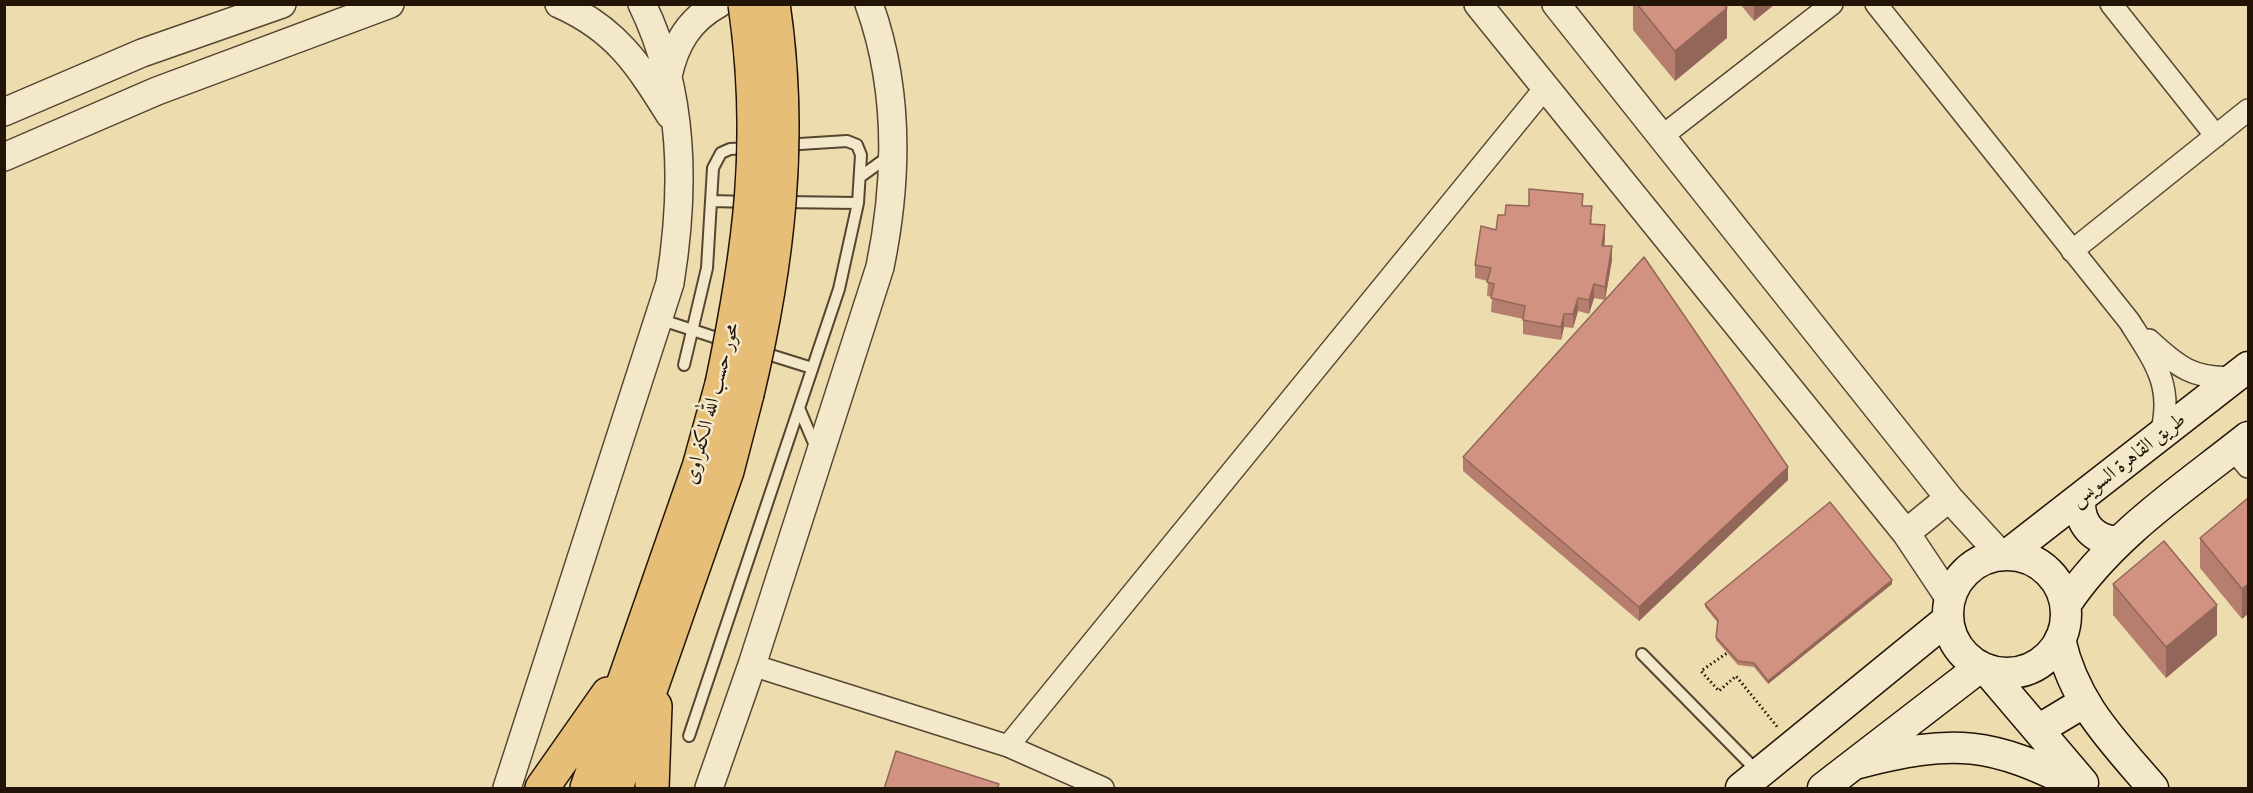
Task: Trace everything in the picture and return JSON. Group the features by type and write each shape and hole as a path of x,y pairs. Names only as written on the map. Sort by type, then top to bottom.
{"main road":[{"name":"محور حسب الله الكفراوى","path":"587,789 644,664 727,471 756,142 754,83 745,4"},
{"name":"محور حسب الله الكفراوى","path":"735,389 771,277 782,177 782,100 773,4"},
{"name":"طريق القاهرة السويس","path":"2005,555 2080,500 2242,372"},
{"path":"2066,604 2092,568 2118,542 2243,451"},
{"path":"2080,500 2081,516 2089,530 2102,539 2118,542"},
{"path":"1983,668 2003,673 2020,671 2037,665 2050,654 2060,639 2066,622 2066,604 2061,588 2052,574 2039,564 2024,557 2005,555 1984,559 1968,568 1957,582 1949,609 1958,647 1983,668 2088,789"},
{"path":"1750,781 1949,609"},
{"path":"2060,639 2069,673 2083,703 2145,780"},
{"name":"محور حسب الله الكفراوى","path":"616,789 644,664"},
{"path":"542,789 644,664"},
{"path":"644,664 652,789"},
{"path":"1823,789 1983,668"},
{"path":"2038,730 2083,703"},
{"path":"1855,764 1932,747 1962,747 1993,751 2022,759 2082,789"}],"street":[{"path":"4,112 142,53 282,4"},
{"path":"4,157 157,91 390,4"},
{"path":"559,4 581,14 605,30 626,50 677,127"},
{"path":"507,789 670,284 678,232 681,179 677,127 668,76 642,4"},
{"path":"668,76 677,45 686,31 697,19 718,4"},
{"path":"1478,4 1906,533 1949,609"},
{"path":"1556,4 1949,498 2005,555"},
{"path":"1661,137 1832,4"},
{"path":"1876,4 2129,321 2154,360 2165,387 2166,417 2160,437"},
{"path":"2110,4 2216,136"},
{"path":"709,789 752,665 880,267 890,218 894,152 887,70 870,9"},
{"path":"1008,746 1545,88"},
{"path":"2072,251 2248,110"},
{"path":"2129,321 2181,368 2203,376 2242,372"},
{"path":"1906,533 1949,498"},
{"path":"752,665 1008,746 1103,789"},
{"path":"2145,780 2169,789"}],"lane":[{"path":"684,365 707,268 713,201 713,168 722,153 730,149 847,141 857,145 860,149 858,203 839,289 689,736"},
{"path":"860,177 894,152"},
{"path":"713,201 858,203"},
{"path":"659,319 812,368"},
{"path":"799,408 819,454"},
{"path":"1642,654 1750,781"}],"path":[{"path":"1736,646 1701,671 1719,691 1736,676 1793,746"}],"building":[{"path":"1637,4 1724,4 1727,8 1675,51"},
{"path":"1529,189 1583,194 1582,206 1592,206 1590,224 1605,225 1602,246 1612,246 1605,287 1594,284 1589,300 1578,298 1573,314 1564,314 1561,327 1523,320 1525,306 1491,298 1494,284 1487,282 1491,268 1475,265 1481,226 1496,230 1498,215 1505,215 1506,205 1529,206"},
{"path":"1644,257 1788,467 1639,607 1463,457"},
{"path":"2248,498 2248,584 2242,589 2200,538"},
{"path":"1830,502 1892,580 1768,681 1754,663 1738,661 1716,637 1718,620 1705,604"},
{"path":"2164,541 2217,605 2166,647 2113,584"},
{"path":"896,751 999,784 997,789 884,789"}]}
